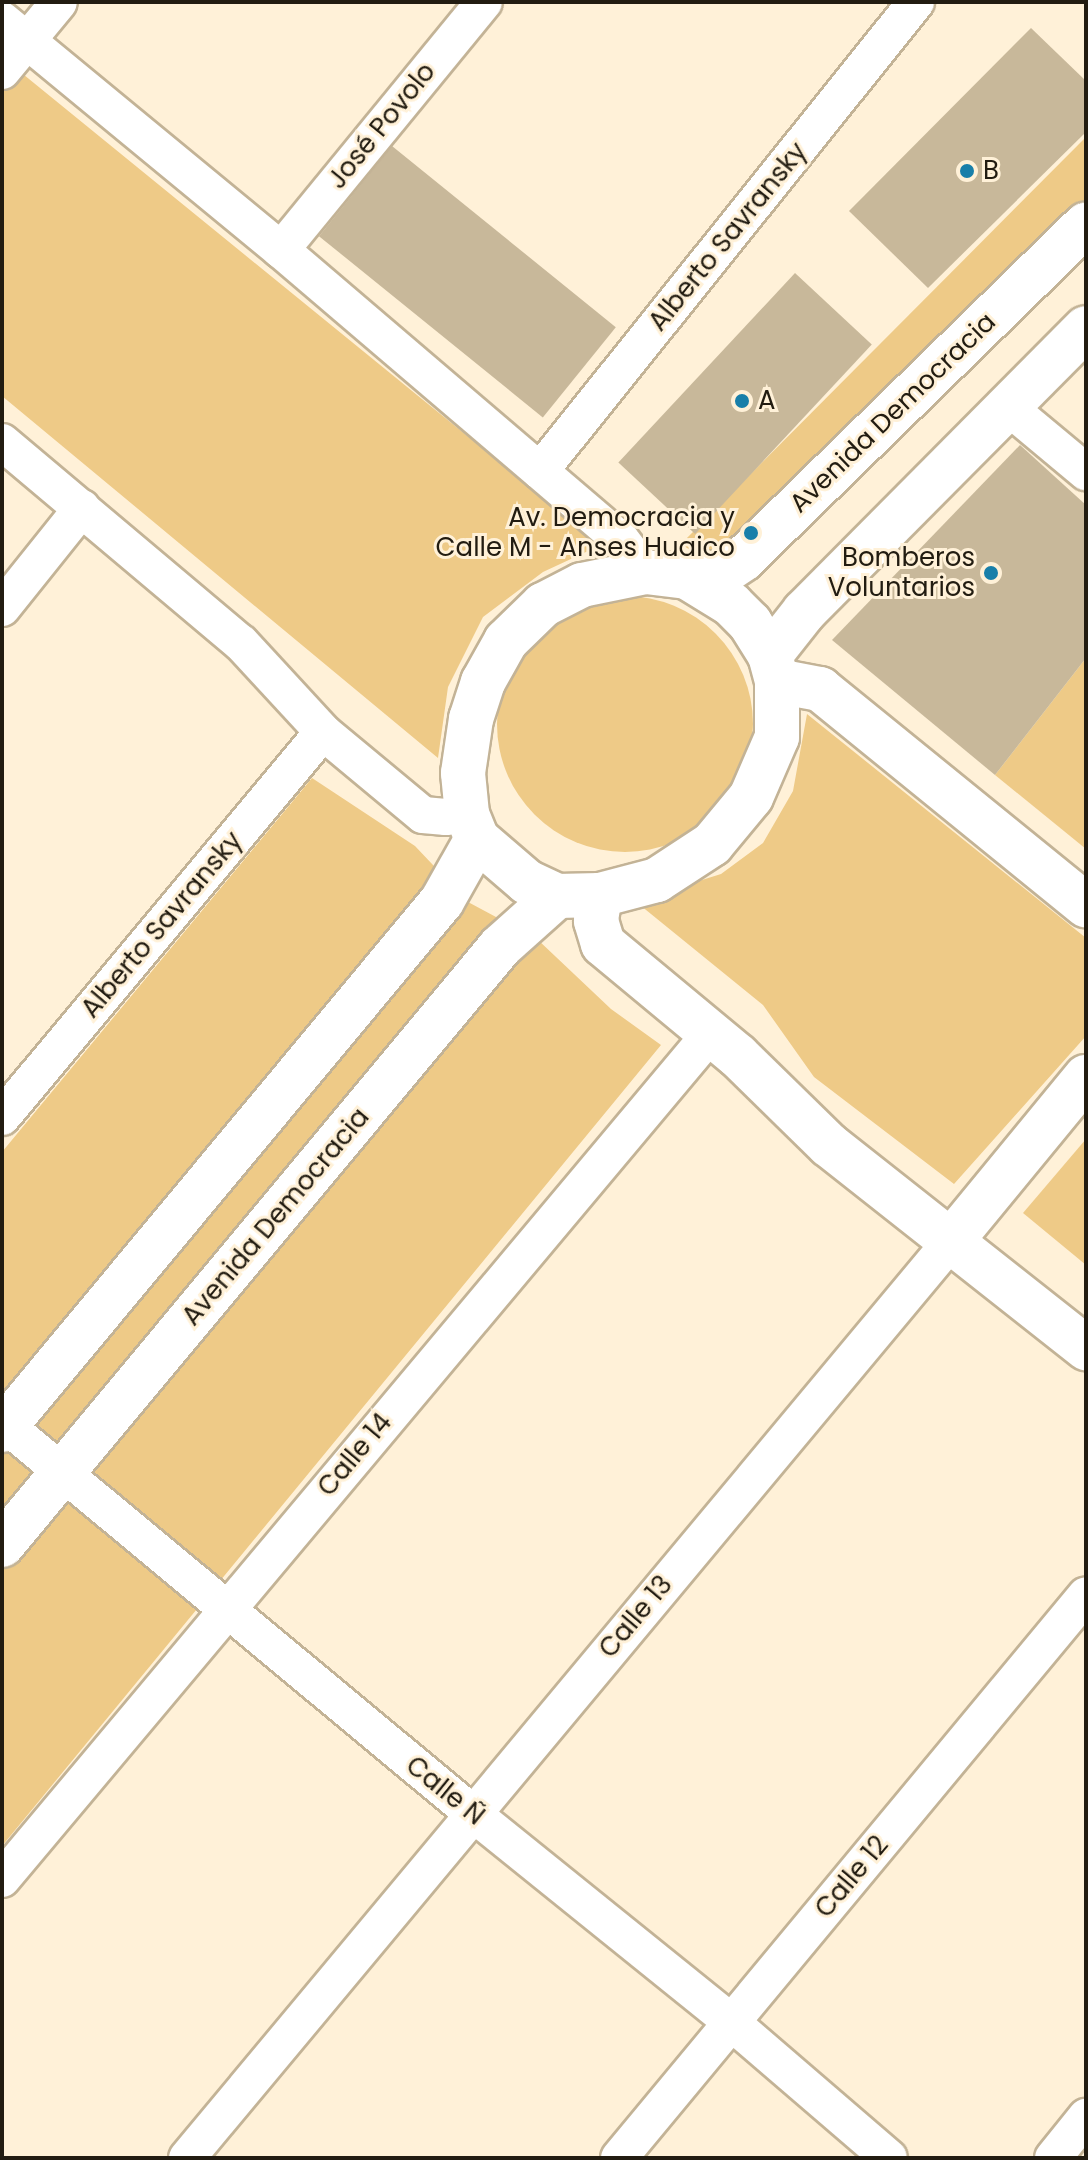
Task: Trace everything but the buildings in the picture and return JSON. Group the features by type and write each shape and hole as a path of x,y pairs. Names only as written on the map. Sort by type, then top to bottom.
{"main road":[{"name":"Avenida Democracia","path":"472,826 463,773 471,719 483,682 506,641 543,605 582,585 724,572 743,559 1086,224"},
{"path":"773,668 804,612 1086,328"},
{"path":"3,1426 442,901 472,826 527,882 557,896 600,895 657,880 679,866 712,844 751,797 777,737 773,668 750,623 731,604 666,575"},
{"path":"773,668 820,689 1086,905"},
{"path":"600,895 596,921 603,944 711,1033 829,1145 1086,1348"},
{"name":"Avenida Democracia","path":"2,1545 500,947 557,896"},
{"name":"Calle 13","path":"952,1240 1086,1077"}],"street":[{"path":"2,71 14,31 59,2"},
{"name":"José Povolo","path":"281,250 484,2"},
{"name":"Alberto Savransky","path":"540,471 916,2"},
{"path":"14,31 281,250 622,541 666,575"},
{"path":"1008,407 1086,472"},
{"path":"2,442 241,643 323,732 423,815 446,817 472,826"},
{"path":"2,608 82,508"},
{"name":"Alberto Savransky","path":"2,1117 323,732"},
{"name":"Calle 14","path":"2,1879 711,1033"},
{"name":"Calle 13","path":"187,2158 471,1812 952,1240"},
{"name":"Calle Ñ","path":"3,1426 731,2022 889,2158"},
{"name":"Calle 12","path":"619,2158 1086,1595"},
{"path":"1053,2158 1086,2117"}],"shaded area":[{"path":"2,57 601,545 543,572 483,617 448,687 438,758 2,396"},
{"path":"1086,137 1086,201 736,547 701,557 681,544"},
{"path":"612,596 638,596 662,601 685,611 716,633 732,653 748,687 753,724 748,761 732,795 716,815 696,831 662,847 638,852 612,852 588,847 565,837 534,815 518,795 502,761 497,737 497,711 502,687 512,664 534,633 554,617 588,601"},
{"path":"1086,658 1086,849 995,775"},
{"path":"807,714 1086,938 1086,1036 954,1184 814,1077 763,1005 635,901 721,874 763,843 793,791"},
{"path":"312,778 415,846 468,902 537,939 611,1009 661,1045 2,1846 2,1152"},
{"path":"1086,1139 1086,1265 1023,1213"}],"place":[{"name":"B","path":"967,171"},
{"name":"A","path":"742,401"},
{"name":"Av. Democracia y Calle M - Anses Huaico","path":"751,533"},
{"name":"Bomberos Voluntarios","path":"991,573"}]}
